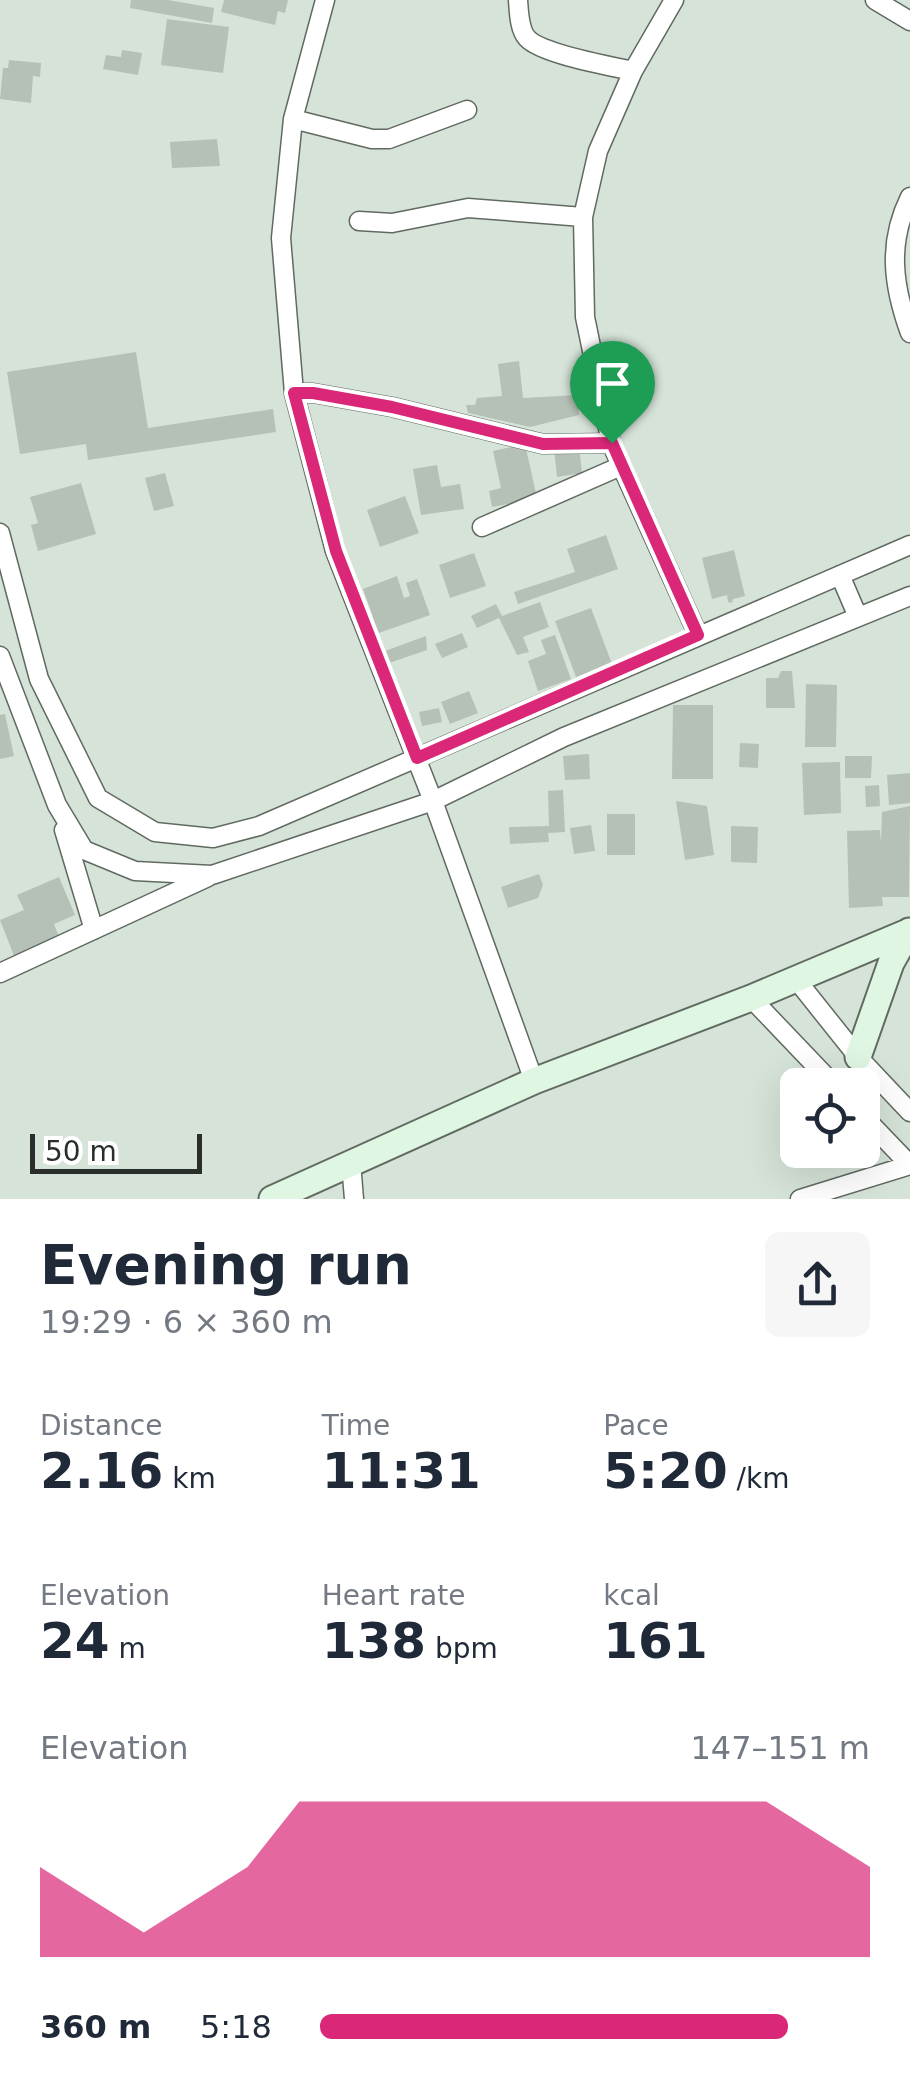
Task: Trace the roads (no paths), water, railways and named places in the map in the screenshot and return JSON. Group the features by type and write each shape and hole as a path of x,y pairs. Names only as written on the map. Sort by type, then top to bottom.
{"street":[{"path":"325,0 293,119 280,238 294,393 336,551 434,801 534,1081"},
{"path":"518,0 522,30 528,40 596,64 633,70"},
{"path":"674,0 633,70 598,151 584,217 585,318 612,443 698,635"},
{"path":"874,0 910,21"},
{"path":"293,119 372,139 388,139 466,110"},
{"path":"910,197 898,220 893,257 899,302 910,333"},
{"path":"359,221 392,223 468,208 584,217"},
{"path":"294,393 392,407 543,444 612,443"},
{"path":"482,527 621,466"},
{"path":"0,533 40,679 98,798 155,832 213,838 259,826 910,545"},
{"path":"840,575 858,617"},
{"path":"0,973 212,875 434,801 564,737 910,596"},
{"path":"0,656 57,805 94,930"},
{"path":"12,688 40,679"},
{"path":"57,805 84,850 135,871 212,875"},
{"path":"272,1199 534,1081 751,998 910,931"},
{"path":"858,1057 891,962 910,931"},
{"path":"794,978 858,1057 910,1112"},
{"path":"751,998 818,1068"},
{"path":"800,1199 910,1165 880,1134"},
{"path":"351,1163 354,1199"}]}
